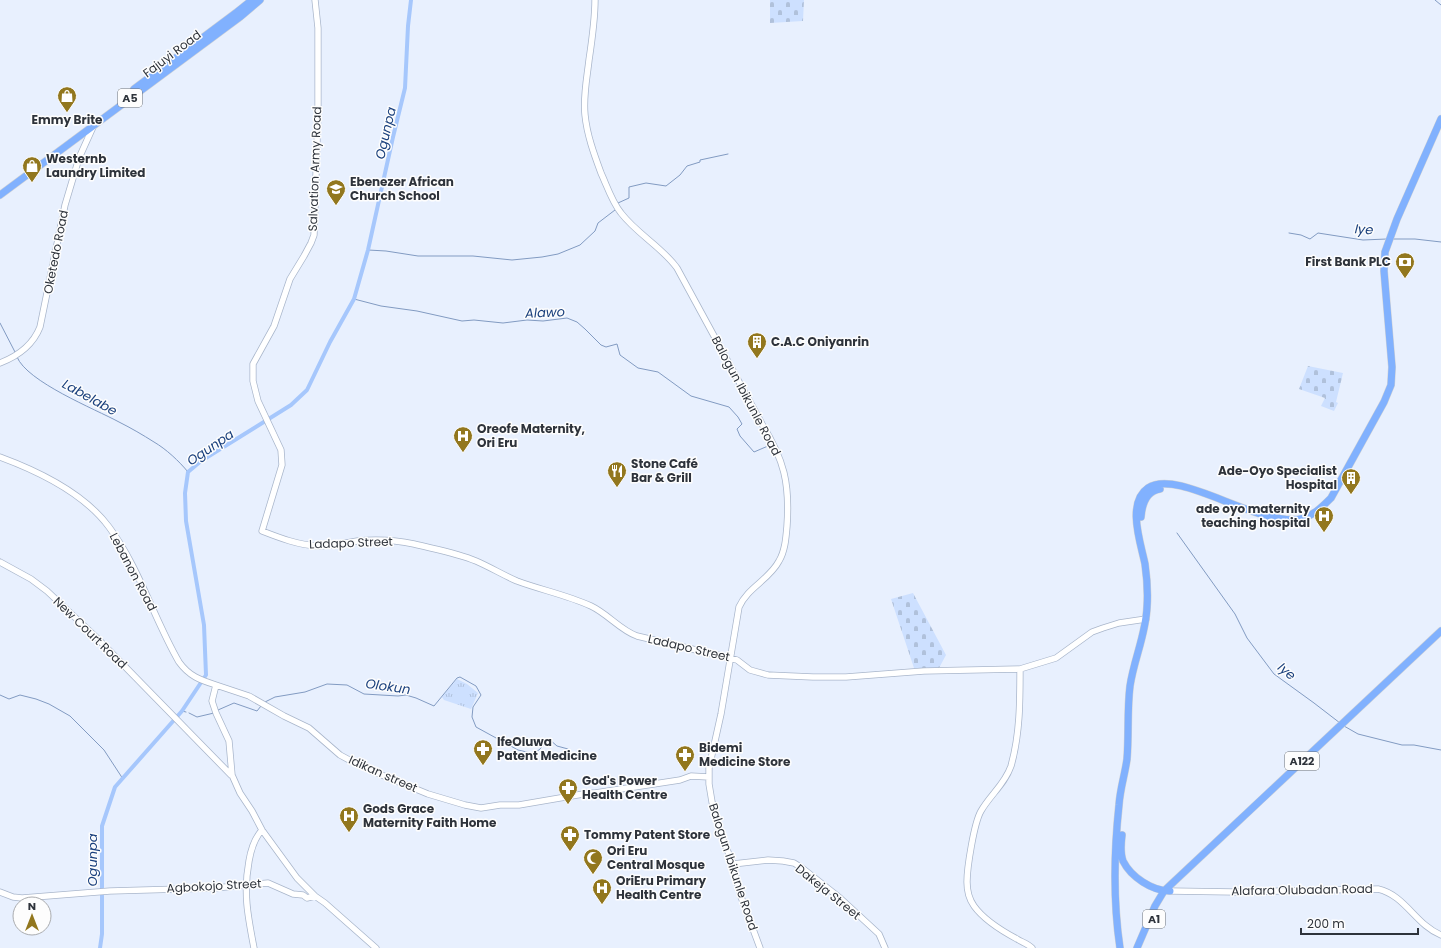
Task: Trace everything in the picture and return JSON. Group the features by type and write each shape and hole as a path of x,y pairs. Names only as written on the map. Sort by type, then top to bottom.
{"highway":[{"name":"Fajuyi Road","path":"0,190 252,0"},
{"name":"Fajuyi Road","path":"0,195 240,18 260,0"},
{"path":"1132,697 1152,611 1151,580 1141,517 1144,502 1147,496 1156,490 1172,488 1281,520 1298,520 1316,512 1324,506 1336,488 1384,402 1390,385 1392,367 1384,271 1385,252 1397,218 1441,119"},
{"path":"1120,948 1116,882 1120,823 1132,754 1132,674 1144,634 1147,607 1147,580 1140,546 1136,515 1140,498 1148,488 1155,485 1170,484 1189,489 1279,523 1296,524 1303,523 1319,515 1330,504 1340,490 1394,388 1396,365 1387,272 1388,253 1394,232 1441,127"},
{"name":"A122","path":"1167,891 1441,631"},
{"name":"A122","path":"1340,728 1441,635"},
{"path":"1120,823 1123,860 1127,867 1147,885 1167,891"},
{"name":"A1","path":"1137,948 1156,906 1167,891"},
{"name":"A1","path":"1142,948 1167,891"}],"street":[{"name":"Salvation Army Road","path":"262,532 282,465 280,450 258,401 255,390 253,364 274,326 290,279 314,235 318,113 318,28 315,0"},
{"name":"Balogun Ibikunle Road","path":"595,0 594,30 586,88 585,113 589,138 605,182 617,208 622,214 639,232 665,254 677,268 762,424 775,445 785,474 789,498 786,540 779,561 774,569 747,593 742,600 736,618 721,714 709,768 708,784 721,835 733,864 740,894 760,948"},
{"name":"Oketedo Road","path":"0,363 15,356 36,338 42,322 65,205 74,171 82,148 94,126"},
{"name":"Lebanon Road","path":"0,457 23,465 73,493 91,507 109,526 123,550 143,588 174,654 185,671 205,682 216,685"},
{"name":"Ladapo Street","path":"262,532 289,541 318,546 358,541 385,540 447,552 475,561 502,575 561,594 591,606 610,618 628,633 737,660 750,670 768,675 846,677 924,671 1020,669 1056,658 1086,636 1103,628 1119,623 1146,620"},
{"name":"New Court Road","path":"0,562 31,579 47,591 98,639 232,775"},
{"path":"1020,669 1019,725 1014,756 1004,780 981,811 977,819 968,867 967,883 971,901 982,914 1003,931 1032,948"},
{"path":"216,685 212,701 215,712 228,741 232,775 240,793 252,810 262,830 279,852 286,864 315,896 376,948"},
{"name":"Idikan street","path":"216,685 249,696 308,728 340,755 353,762 362,764 372,771 428,794 481,808 500,805 519,805 589,792 595,793 680,780 686,777 709,776"},
{"path":"254,948 248,917 245,886 254,842 262,830"},
{"name":"Dakeja Street","path":"733,864 768,860 788,862 802,868 840,898 879,934 885,948"},
{"name":"Agbokojo Street","path":"0,892 13,897 22,898 91,892 215,888 268,884 308,898 315,896"},
{"name":"Alafara Olubadan Road","path":"1167,891 1235,892 1378,888 1391,893 1430,929 1441,935"}],"green space":[{"path":"770,0 804,0 803,21 770,23"},
{"path":"1308,366 1343,373 1336,402 1338,403 1334,411 1321,406 1325,398 1299,389"},
{"path":"913,593 946,655 939,668 914,668 891,599"},
{"path":"457,679 467,684 478,693 471,709 444,700 442,697"}],"waterway":[{"name":"Ogunpa","path":"100,948 102,934 102,826 115,787 182,711 206,675 204,625 186,521 185,493 188,472 201,461 291,405 307,390 330,342 354,299 368,250 405,88 408,26 411,0"},
{"path":"1435,0 1441,5"},
{"path":"618,203 629,198 629,187 646,183 666,186 680,175 687,166 700,162 700,160 728,154"},
{"path":"368,250 418,256 473,256 512,260 542,257 558,254 580,245 595,231 598,223 615,210"},
{"name":"Iye","path":"1289,233 1301,235 1310,239 1318,233 1363,240 1387,239"},
{"name":"Iye","path":"1392,239 1415,239 1441,242"},
{"name":"Alawo","path":"354,299 381,306 417,311 462,321 474,320 503,323 567,318 577,322 601,345 606,347 617,344 620,355 638,368 658,372 691,396 729,407 742,424 737,429 740,436 754,452 768,446"},
{"name":"Labelabe","path":"0,323 15,352"},
{"name":"Labelabe","path":"17,357 23,366 47,385 150,439 168,452 188,472"},
{"name":"Iye","path":"1177,533 1235,614 1247,638 1274,674 1340,723"},
{"name":"Olokun","path":"265,702 275,697 305,692 327,684 347,685 364,694 406,695 434,706 457,678 460,677 476,686 481,695 473,707 472,717 476,727 518,750 531,753 539,750 549,739 557,746 568,749"},
{"path":"0,695 9,699 20,695 36,699 49,704 70,716 104,750 123,779"},
{"name":"Olokun","path":"218,710 234,703 257,711 261,706"},
{"name":"Olokun","path":"182,711 186,712"},
{"name":"Olokun","path":"189,713 197,717 214,713"},
{"name":"Iye","path":"1344,726 1358,734 1402,745 1414,745 1441,750"}],"place":[{"name":"Emmy Brite","path":"67,113"},
{"name":"Westernb Laundry Limited","path":"32,183"},
{"name":"Ebenezer African Church School","path":"336,206"},
{"name":"First Bank PLC","path":"1405,279"},
{"name":"C.A.C Oniyanrin","path":"757,359"},
{"name":"Oreofe Maternity, Ori Eru","path":"463,453"},
{"name":"Stone Café Bar & Grill","path":"617,488"},
{"name":"Ade-Oyo Specialist Hospital","path":"1351,495"},
{"name":"ade oyo maternity teaching hospital","path":"1324,533"},
{"name":"IfeOluwa Patent Medicine","path":"483,766"},
{"name":"Bidemi Medicine Store","path":"685,772"},
{"name":"God's Power Health Centre","path":"568,805"},
{"name":"Gods Grace Maternity Faith Home","path":"349,833"},
{"name":"Tommy Patent Store","path":"570,852"},
{"name":"Ori Eru Central Mosque","path":"593,875"},
{"name":"OriEru Primary Health Centre","path":"602,905"}]}
